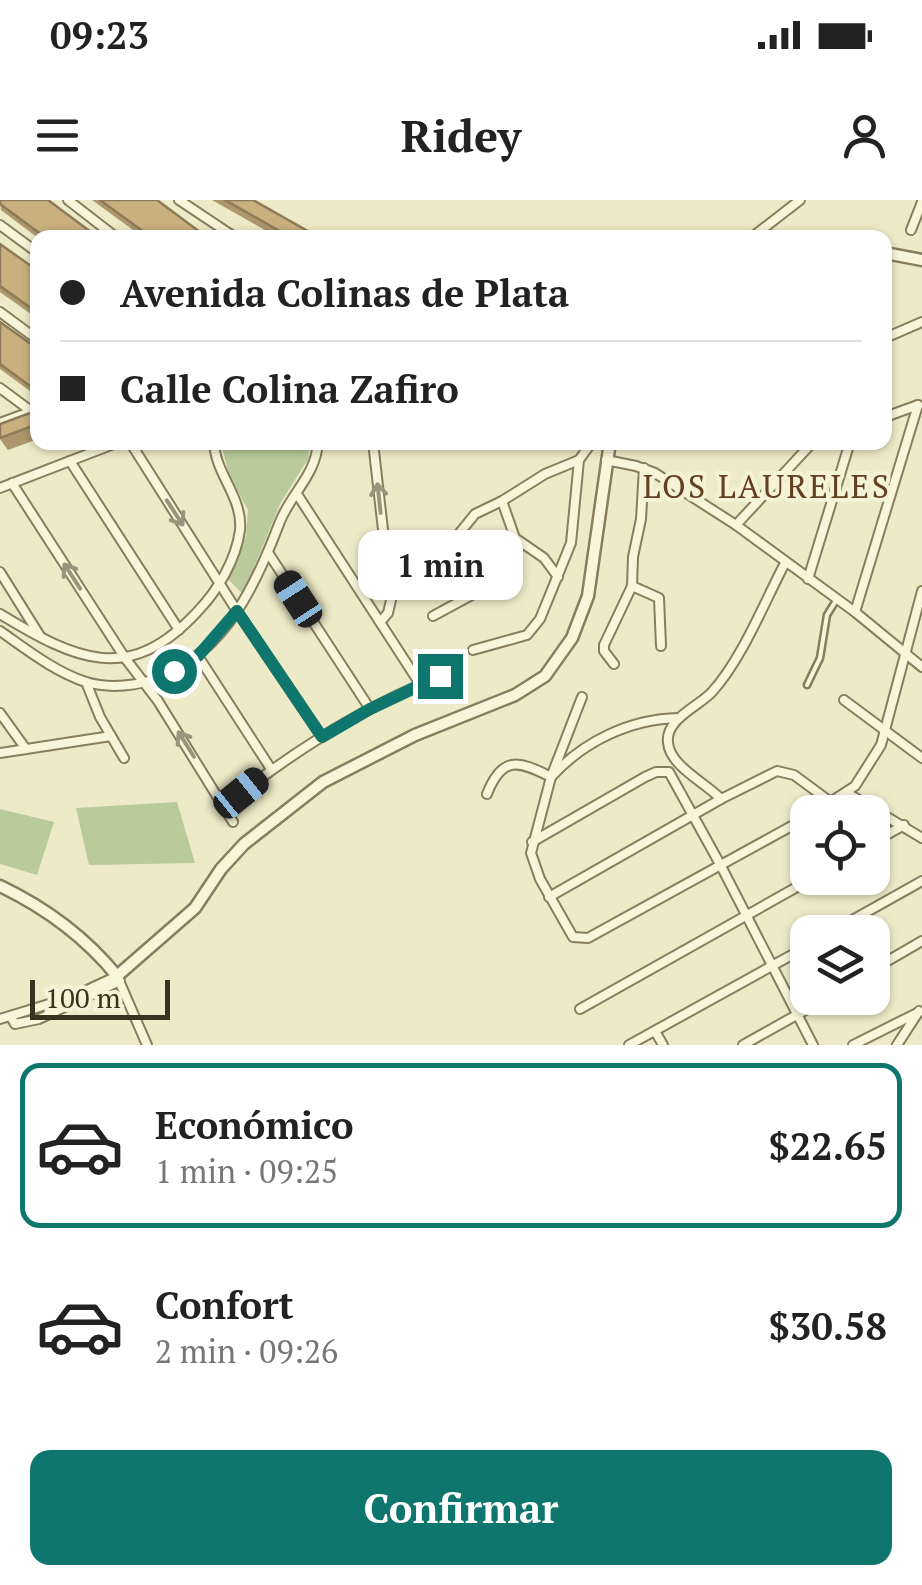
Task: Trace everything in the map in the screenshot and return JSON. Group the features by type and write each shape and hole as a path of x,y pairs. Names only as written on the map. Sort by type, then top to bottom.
{"street":[{"path":"68,200 107,230"},
{"path":"179,200 223,230"},
{"path":"761,230 800,200"},
{"path":"911,230 922,202"},
{"path":"0,225 30,247"},
{"path":"892,254 922,260"},
{"path":"0,312 30,334"},
{"path":"892,335 922,322"},
{"path":"0,388 30,407"},
{"path":"892,414 920,404"},
{"path":"855,612 920,404"},
{"path":"0,423 30,412"},
{"path":"0,488 98,450"},
{"path":"135,450 322,737"},
{"path":"0,614 42,640 73,653 126,658 154,648 180,630 210,600 236,548 240,514 215,450"},
{"path":"0,631 86,682 109,686 146,682 198,656 237,611 268,554 284,513 314,466 317,450"},
{"path":"374,450 390,604 381,621"},
{"path":"449,546 475,514 579,460 586,450"},
{"path":"0,1019 118,978 195,908 244,844 323,782 415,734 515,695 546,676 572,638 588,596 608,450"},
{"path":"736,525 805,450"},
{"path":"808,579 848,450"},
{"path":"473,650 527,635 540,619 574,533 579,460"},
{"path":"606,460 640,467 736,525 855,612 922,668"},
{"path":"70,461 180,630"},
{"path":"614,664 604,646 632,586 632,557 642,519 640,467"},
{"path":"12,483 126,658 146,682 233,822"},
{"path":"296,494 420,684"},
{"path":"502,502 519,542 544,558 558,577"},
{"path":"433,616 496,582 519,542"},
{"path":"385,552 410,550"},
{"path":"268,554 370,709"},
{"path":"721,798 677,761 669,748 669,734 679,718 700,704 724,676 785,562"},
{"path":"0,572 42,640"},
{"path":"632,586 659,598 661,646"},
{"path":"844,795 855,786 885,732 922,591"},
{"path":"198,656 272,769"},
{"path":"225,806 322,737 440,676"},
{"path":"86,682 124,758"},
{"path":"582,698 551,777 532,842 534,864 568,931 579,939 588,938 790,827"},
{"path":"844,700 922,758"},
{"path":"0,713 26,749"},
{"path":"551,777 568,758 620,728 646,720 679,718"},
{"path":"0,753 111,736"},
{"path":"487,794 495,774 515,763 551,777"},
{"path":"550,897 770,774 785,771 820,795"},
{"path":"532,842 656,772 668,772 722,866 813,1045"},
{"path":"680,791 699,780"},
{"path":"847,793 922,838"},
{"path":"890,831 904,824"},
{"path":"862,915 922,882"},
{"path":"0,886 81,938 118,978 143,1043"},
{"path":"580,1010 790,891"},
{"path":"890,960 922,941"},
{"path":"629,1045 790,956"},
{"path":"853,1045 921,1010"},
{"path":"898,1045 921,1010"},
{"path":"743,1045 796,1016"},
{"path":"655,1031 663,1045"}],"lane":[{"path":"807,685 820,658 826,614 837,599"}],"green space":[{"path":"223,450 309,450 308,459 280,504 243,594 228,579 246,535 248,510 229,475"},
{"path":"177,802 195,863 89,865 76,808"},
{"path":"0,809 54,822 37,875 0,864"}],"building":[{"path":"0,200 48,200 88,230 35,230 0,204"},
{"path":"100,200 157,200 197,230 141,230"},
{"path":"225,200 253,200 306,230 278,230"},
{"path":"0,244 30,265 30,307 0,286"},
{"path":"0,322 30,343 30,386 0,364"},
{"path":"30,413 30,427 0,438 0,424"}],"district":[{"name":"LOS LAURELES","path":"767,487"}],"route":[{"path":"174,671 198,656 237,611 322,737 440,676"}]}
